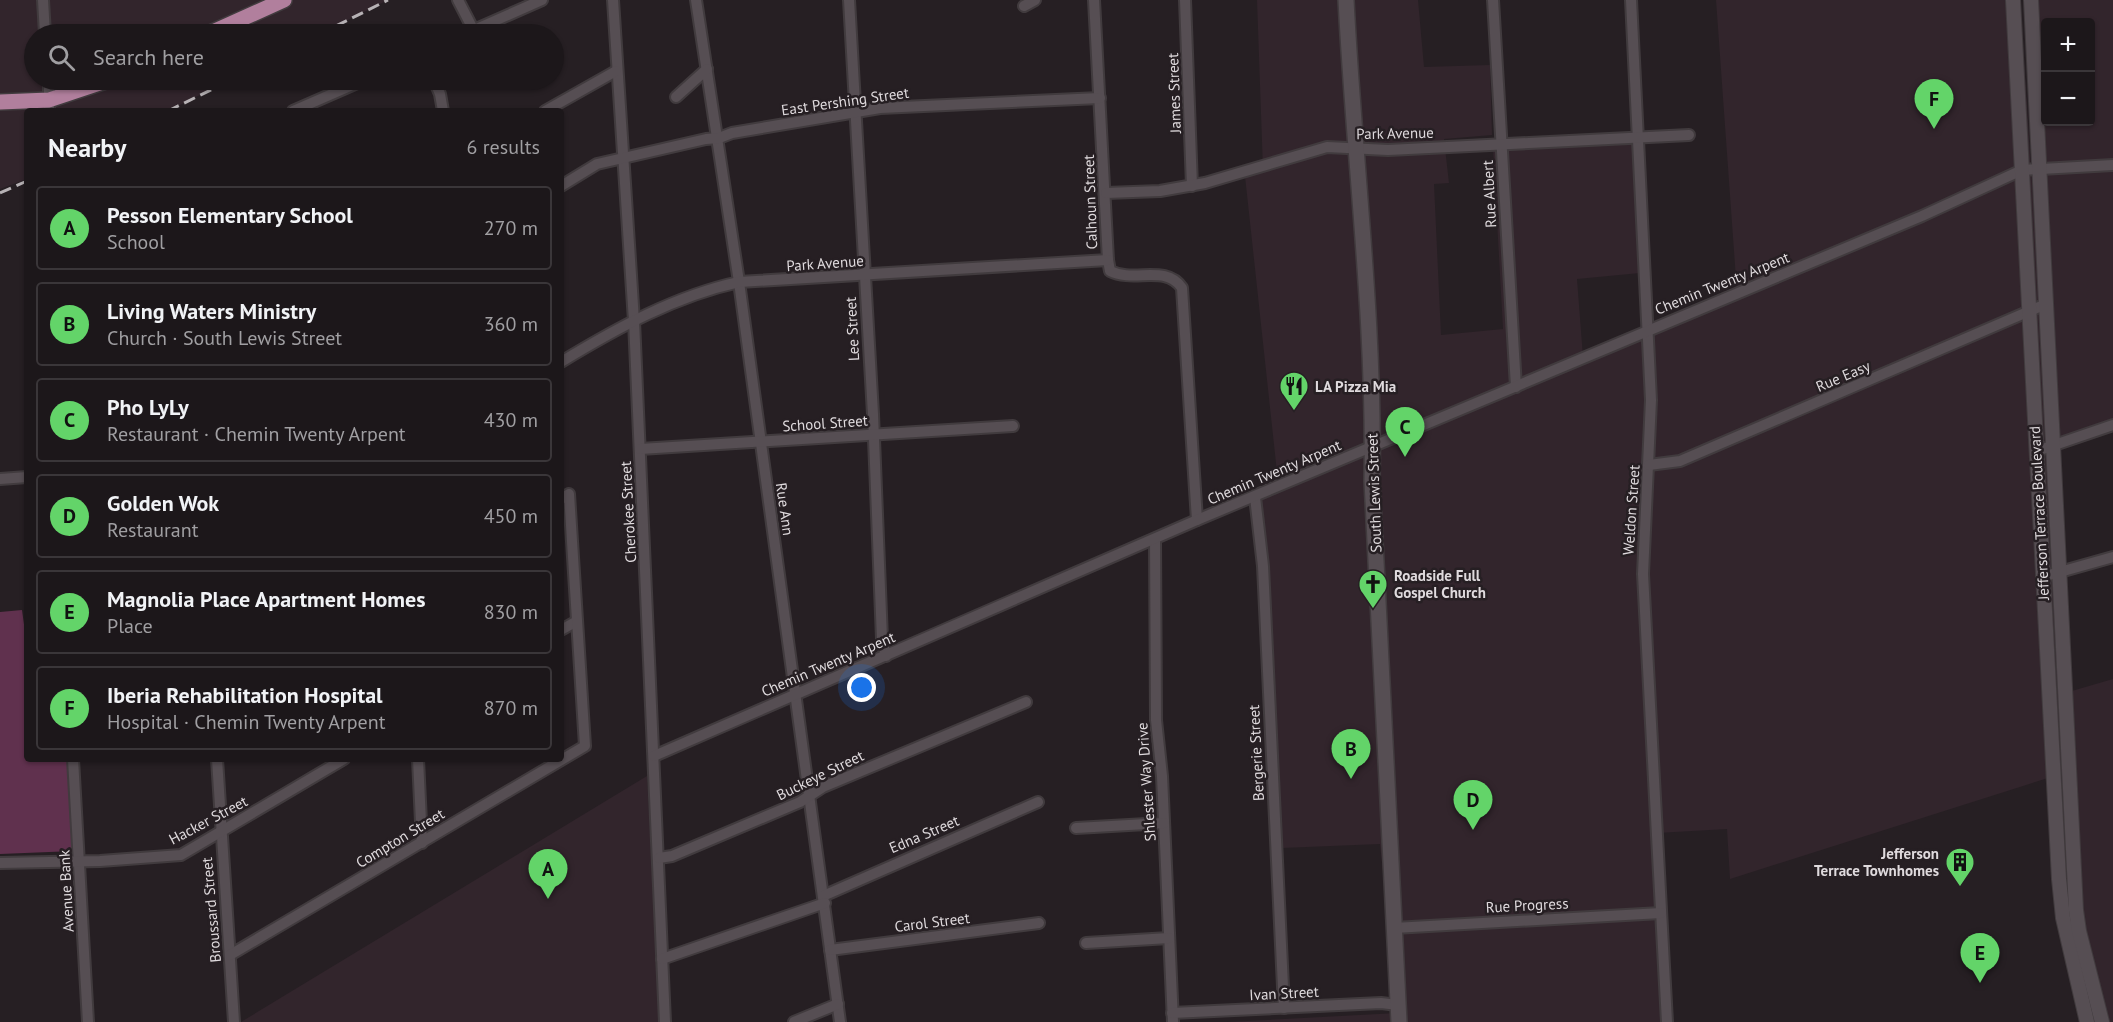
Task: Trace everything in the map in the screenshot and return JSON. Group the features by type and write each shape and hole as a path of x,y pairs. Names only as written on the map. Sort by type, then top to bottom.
{"main road":[{"path":"230,24 284,0"},
{"name":"South Lewis Street","path":"1346,0 1352,122 1363,210 1372,446 1371,481 1399,1022"},
{"path":"0,102 49,106 86,90"}],"street":[{"path":"43,0 44,24"},
{"path":"458,0 467,24"},
{"path":"490,24 542,0"},
{"name":"Cherokee Street","path":"613,0 634,321 665,1022"},
{"name":"Rue Ann","path":"696,0 740,282 840,1022"},
{"name":"Lee Street","path":"849,0 882,628 886,656"},
{"path":"1024,6 1035,0"},
{"name":"Calhoun Street","path":"1095,0 1110,271 1120,276 1166,275 1176,279 1182,288 1197,520"},
{"name":"James Street","path":"1185,0 1192,186"},
{"name":"Rue Albert","path":"1493,0 1516,387"},
{"name":"Weldon Street","path":"1631,0 1651,399 1643,574 1667,1022"},
{"name":"Jefferson Terrace Boulevard","path":"2013,0 2056,825 2063,918 2087,1022"},
{"name":"Jefferson Terrace Boulevard","path":"2031,0 2052,447 2079,931 2102,1022"},
{"path":"676,97 707,69"},
{"path":"550,108 616,71"},
{"path":"49,90 49,106"},
{"path":"300,108 341,90"},
{"path":"438,90 442,108"},
{"name":"East Pershing Street","path":"564,184 597,164 624,156 719,138 732,133 855,111 1100,98"},
{"name":"Park Avenue","path":"1106,193 1192,186 1327,147 1388,150 1689,135"},
{"name":"Chemin Twenty Arpent","path":"654,756 1197,520 1948,205 2022,170 2113,165"},
{"name":"Park Avenue","path":"564,360 634,321 712,288 740,282 1108,260"},
{"name":"Rue Easy","path":"1649,465 1680,461 2046,304"},
{"path":"2037,451 2113,425"},
{"name":"School Street","path":"640,449 1013,426"},
{"path":"0,479 24,477"},
{"path":"564,628 577,621 565,496"},
{"name":"Bergerie Street","path":"1255,497 1263,566 1284,1008"},
{"name":"Shlester Way Drive","path":"1155,539 1156,720 1164,823 1172,1017"},
{"path":"2042,577 2113,557"},
{"name":"Compton Street","path":"564,758 585,746 577,621"},
{"name":"Buckeye Street","path":"659,858 672,856 800,802 823,787 1026,702"},
{"path":"2050,702 2066,702"},
{"name":"Avenue Bank","path":"73,762 88,1022"},
{"name":"Broussard Street","path":"217,762 234,1022"},
{"name":"Hacker Street","path":"0,863 100,861 181,855 339,762"},
{"path":"418,762 422,843"},
{"name":"Compton Street","path":"230,955 558,762"},
{"name":"Edna Street","path":"662,960 824,900 1038,802"},
{"path":"1076,828 1164,823"},
{"path":"2056,825 2072,823"},
{"name":"Rue Progress","path":"1394,928 1661,913"},
{"name":"Carol Street","path":"830,950 1039,923"},
{"path":"1086,943 1169,938"},
{"name":"Ivan Street","path":"1172,1017 1220,1017 1284,1008 1381,1003 1398,1005"},
{"path":"794,1022 838,1004"}],"shaded area":[{"path":"0,0 388,0 340,24 24,24 24,90 210,90 174,108 24,108 24,180 0,189"},
{"path":"1257,0 1418,0 1424,67 1490,65 1492,135 1444,139 1449,183 1434,184 1441,335 1503,329 1493,148 1638,136 1640,273 1577,279 1583,357 1737,293 1716,0 2020,0 2065,693 2113,679 2113,1022 2101,1022 2079,931 2070,771 1730,879 1727,829 1657,833 1667,1022 1227,1022 1398,1013 1380,844 1282,848 1261,500 1279,491 1245,176 1263,170"},
{"path":"2029,0 2113,0 2113,428 2052,446"},
{"path":"22,610 24,624 24,762 70,762 74,851 0,854 0,612"},
{"path":"647,776 660,1022 241,1022"}],"railway":[{"path":"340,24 388,0"},
{"path":"174,108 211,90"},
{"path":"0,193 24,182"}],"place":[{"name":"Iberia Rehabilitation Hospital","path":"1934,129"},
{"name":"LA Pizza Mia","path":"1294,412"},
{"name":"Pho LyLy","path":"1405,457"},
{"name":"Roadside Full Gospel Church","path":"1373,610"},
{"name":"Living Waters Ministry","path":"1351,779"},
{"name":"Golden Wok","path":"1473,830"},
{"name":"Jefferson Terrace Townhomes","path":"1960,888"},
{"name":"Pesson Elementary School","path":"548,899"},
{"name":"Magnolia Place Apartment Homes","path":"1980,983"}]}
